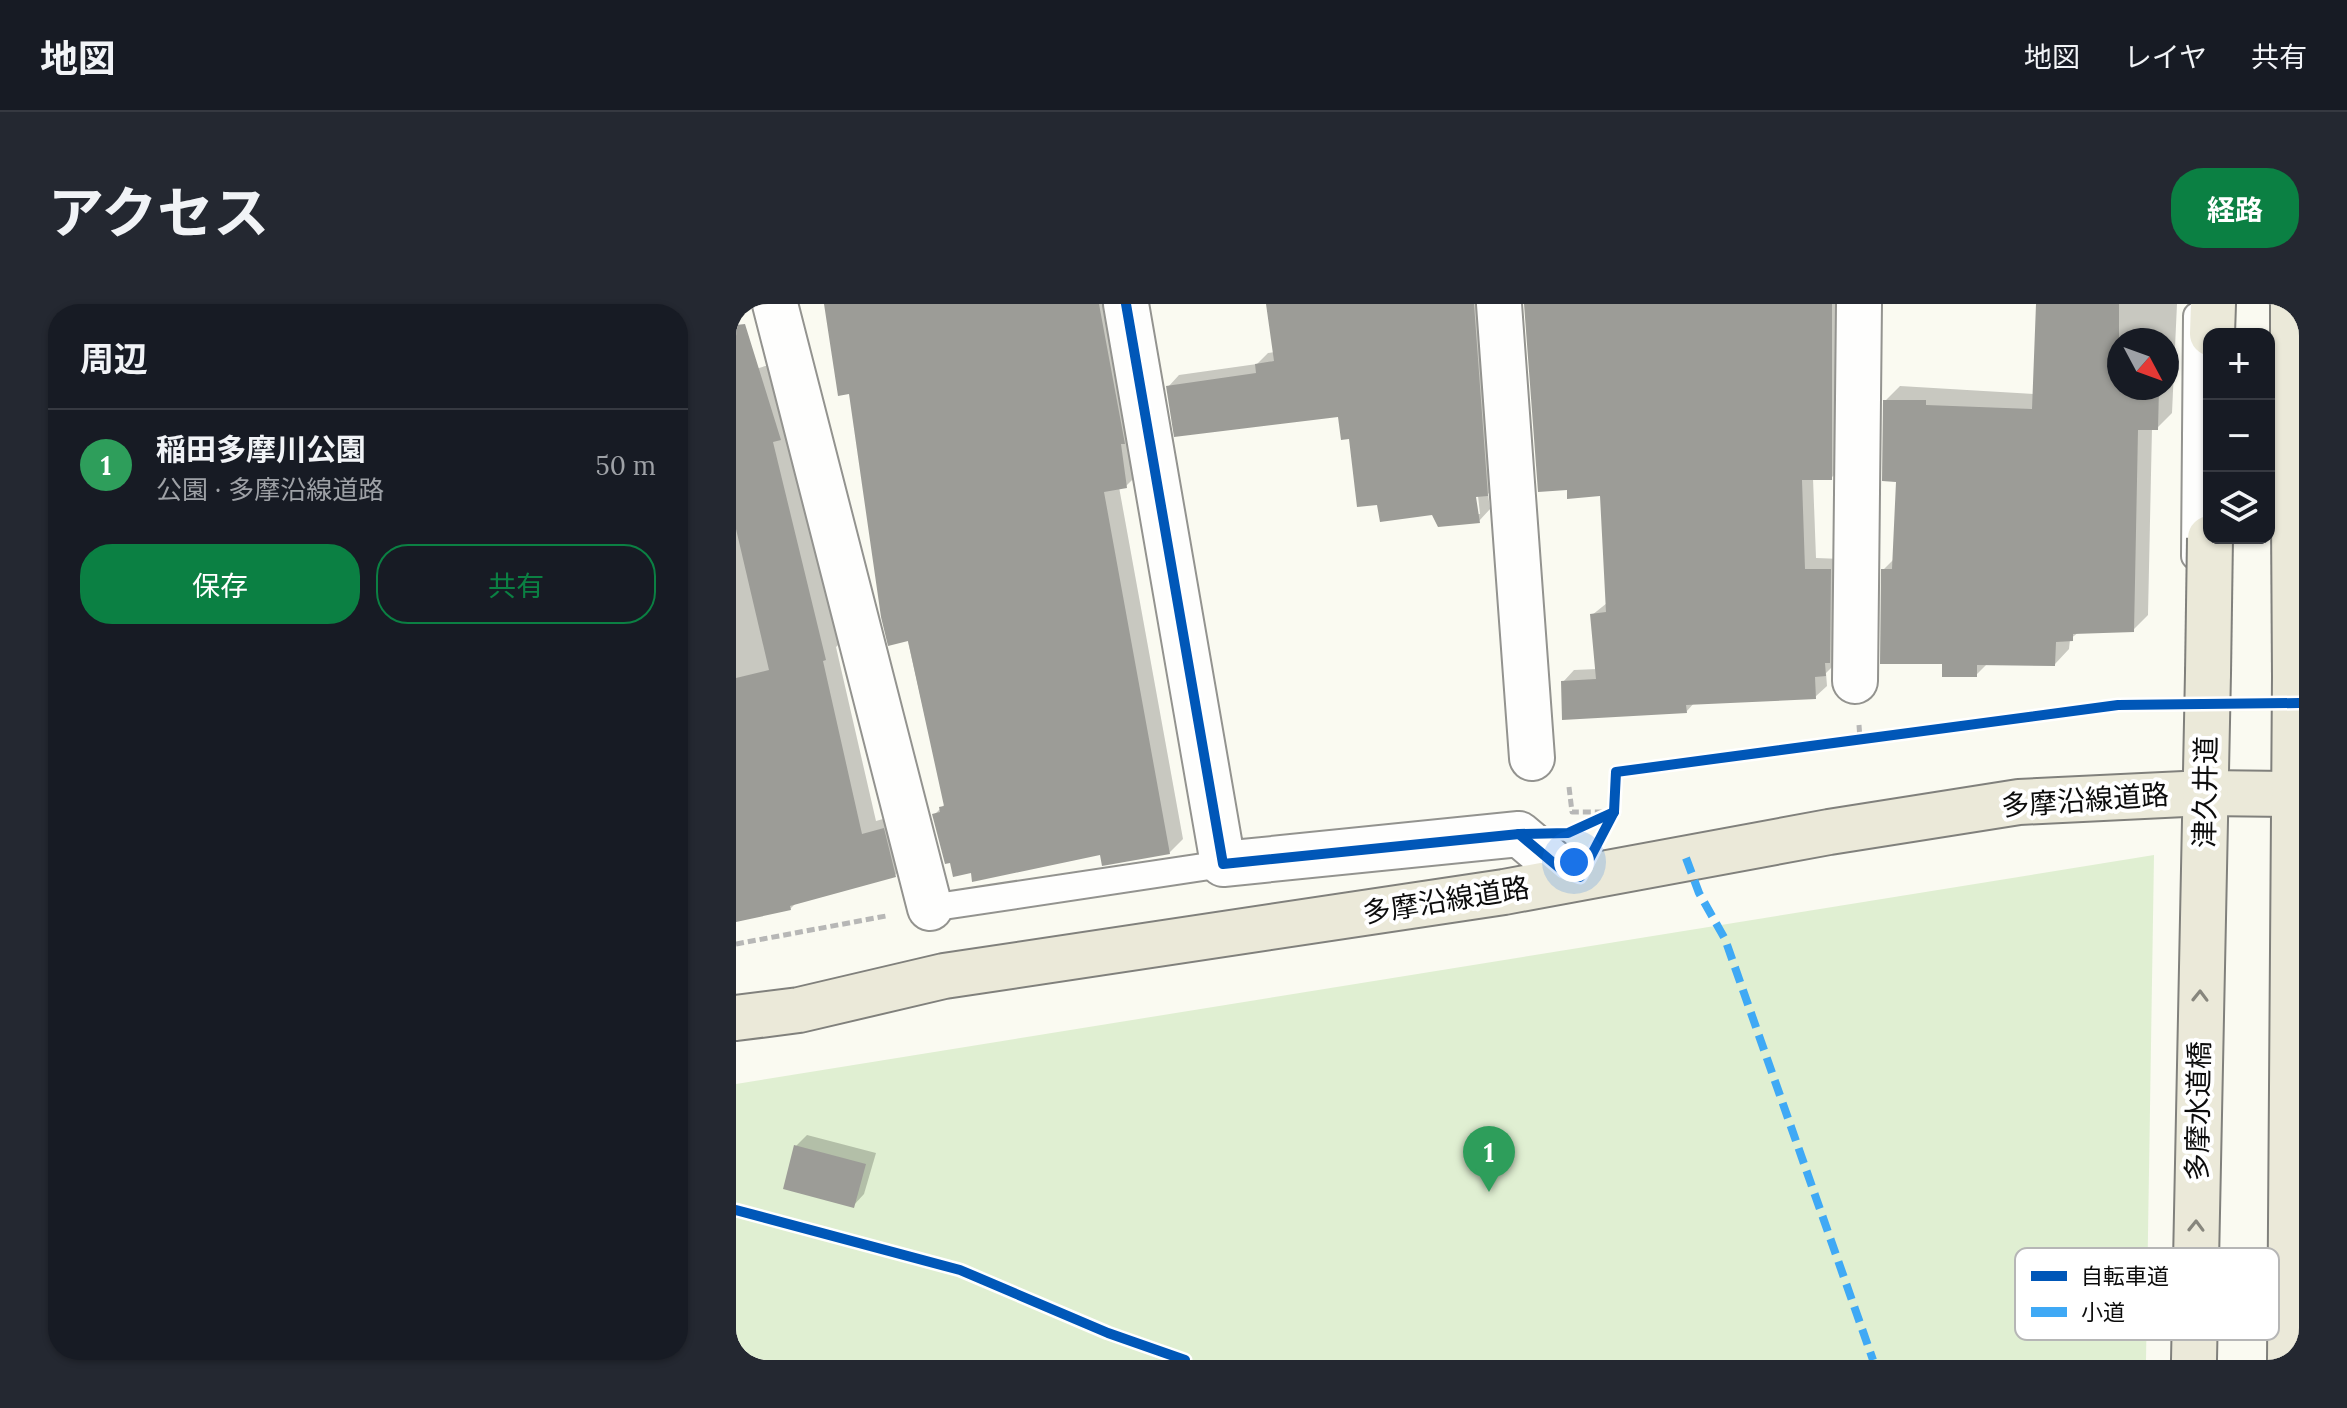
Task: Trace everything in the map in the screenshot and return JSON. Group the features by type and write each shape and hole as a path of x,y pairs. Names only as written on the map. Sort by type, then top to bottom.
{"main road":[{"path":"2212,328 2213,304"},
{"path":"2290,1360 2295,866 2293,304"},
{"name":"津久井道","path":"2202,556 2208,673 2204,863"},
{"name":"多摩沿線道路","path":"736,1018 799,1010 984,969 1504,892 2019,802 2205,793 2295,794"},
{"name":"多摩水道橋","path":"2196,1248 2204,863"},
{"name":"多摩水道橋","path":"2194,1340 2194,1360"}],"street":[{"path":"775,304 930,908"},
{"path":"1126,304 1223,864 1519,834 1563,871 1580,877"},
{"path":"1499,304 1532,758"},
{"path":"1855,681 1859,304"}],"lane":[{"path":"2197,304 2202,556"},
{"path":"930,908 1223,864"}],"path":[{"path":"1845,741 1875,737"},
{"path":"1580,877 1614,812 1614,799"},
{"path":"1591,822 1614,812"},
{"path":"736,944 930,908"}],"green space":[{"path":"2154,855 2148,1248 2015,1248 2015,1340 2146,1340 2146,1360 736,1360 736,1084"}],"building":[{"path":"824,304 1099,304 1125,444 1121,444 1127,488 1104,492 1170,854 1102,866 1100,855 972,882 971,873 953,877 950,863 945,864 932,814 940,812 939,807 944,806 908,641 888,646 881,617 849,394 838,396"},
{"path":"1266,304 1474,304 1488,496 1476,497 1480,523 1438,527 1432,515 1380,522 1377,505 1357,507 1349,439 1341,440 1338,417 1174,437 1166,386 1256,373 1255,364 1274,361"},
{"path":"1524,304 1832,304 1832,480 1802,480 1805,569 1831,569 1830,663 1825,663 1826,676 1815,677 1816,699 1686,705 1687,713 1562,720 1561,681 1596,679 1590,614 1606,612 1600,496 1567,499 1567,490 1538,492"},
{"path":"2036,304 2119,304 2119,328 2107,328 2107,400 2159,400 2158,430 2138,430 2134,632 2073,634 2073,641 2056,642 2055,666 1977,665 1977,677 1942,677 1942,664 1880,664 1881,569 1892,569 1896,482 1882,481 1883,400 1926,400 1926,405 2032,409"},
{"path":"745,324 781,440 773,442 826,660 823,661 862,834 884,828 896,877 790,906 791,910 736,922 736,678 769,670 736,529 736,325"},
{"path":"794,1145 866,1164 854,1208 783,1189"}],"marked path":[{"path":"1686,858 1699,893 1725,939 1873,1360"}],"cycle path":[{"path":"1126,304 1223,864 1519,834 1568,833 1614,812"},
{"path":"1519,834 1563,871 1580,877 1614,812 1616,772 2118,705 2299,703"},
{"path":"736,1210 960,1270 1108,1333 1185,1360"}],"place":[{"name":"稲田多摩川公園","path":"1489,1192"}]}
